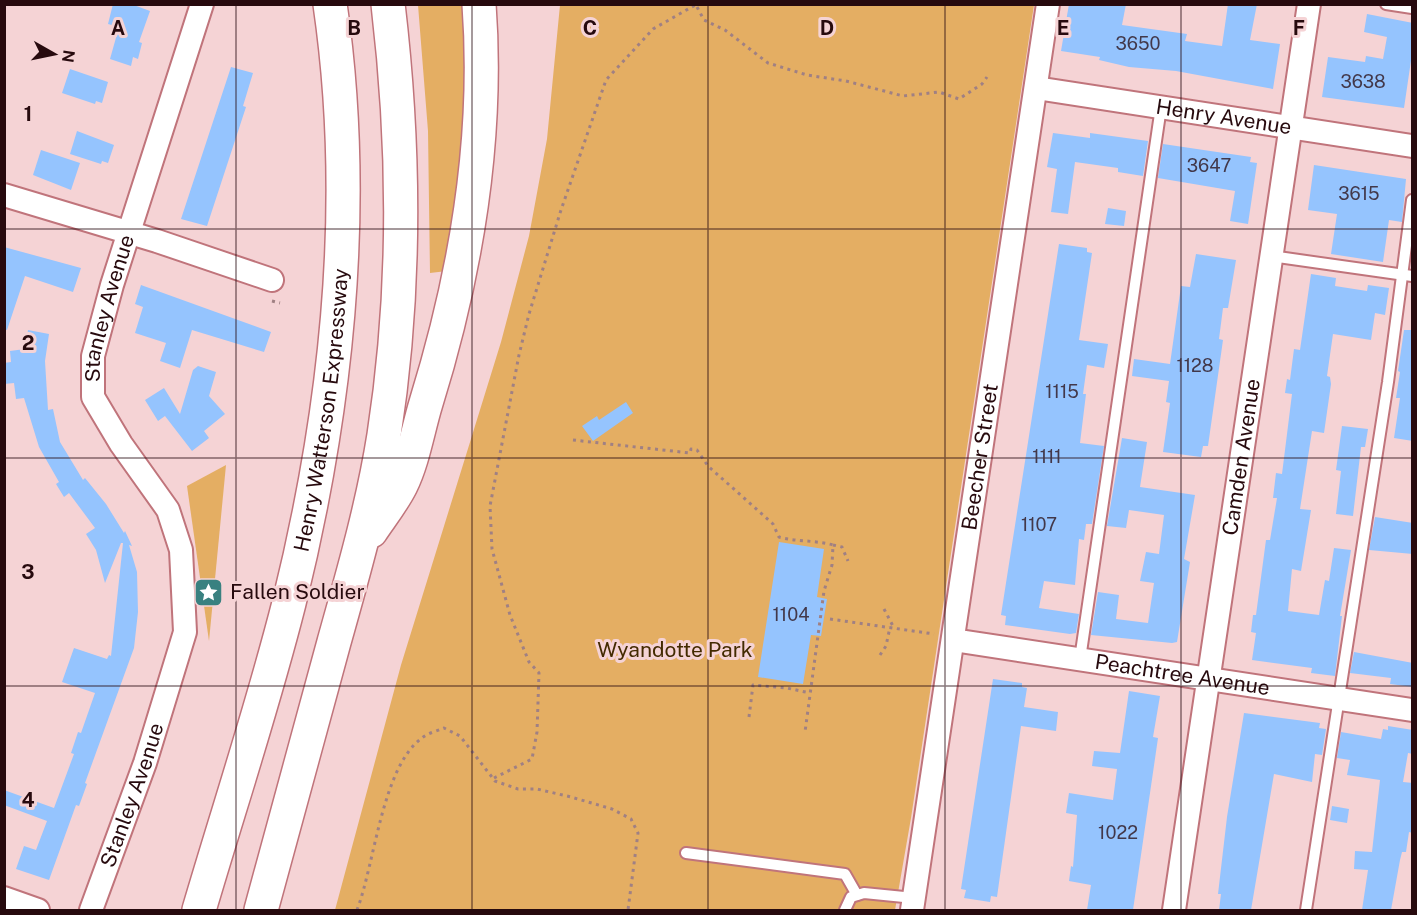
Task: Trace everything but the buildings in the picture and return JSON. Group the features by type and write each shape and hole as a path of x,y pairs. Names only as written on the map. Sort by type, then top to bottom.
{"highway":[{"name":"Henry Watterson Expressway","path":"199,910 288,605 316,480 329,399 342,259 342,179 330,4"},
{"path":"261,910 359,550 384,436 398,303 401,236 398,99 388,4"},
{"path":"359,550 401,484 440,361 458,288 478,155 481,55 479,4"}],"street":[{"name":"Stanley Avenue","path":"91,910 145,763 185,632 181,550 168,510 121,444 93,397 93,356 129,232 202,4"},
{"name":"Beecher Street","path":"913,904 1048,4"},
{"name":"Camden Avenue","path":"1174,910 1309,4"},
{"name":"Henry Avenue","path":"1036,88 1413,146"},
{"path":"4,195 129,232 272,279"},
{"name":"Peachtree Avenue","path":"953,640 1413,710"},
{"path":"4,898 38,910"}],"lane":[{"path":"1386,4 1413,8"},
{"path":"1080,659 1161,107"},
{"path":"1306,910 1408,276 1413,201"},
{"path":"1271,256 1408,276"},
{"path":"686,853 845,874 857,895"},
{"path":"845,910 851,897 874,893 913,904"}],"path":[{"path":"494,778 532,759 540,698 539,673 529,662 510,615 492,549 490,506 529,314 561,210 606,80 653,29 697,5 704,20 725,30 768,63 807,75 846,81 903,96 939,92 959,99 982,84 987,77"},
{"path":"573,441 690,453 691,449 697,450 723,480 773,524 779,537 797,542 821,542 842,548 848,561"},
{"path":"805,732 824,591 832,565 833,545"},
{"path":"880,655 886,646 892,628 884,609"},
{"path":"830,619 931,633 953,640"},
{"path":"749,717 753,685 787,687 810,693"},
{"path":"357,910 368,882 392,783 404,757 423,738 444,728 460,736 494,778 518,789 537,789 612,809 631,819 638,833 628,910"}],"green space":[{"path":"418,5 465,5 466,113 447,271 430,273 428,131"},
{"name":"Wyandotte Park","path":"560,5 1034,5 911,818 895,910 335,910 401,665 501,342 529,236 547,139"},
{"path":"226,465 209,641 187,486"}],"place":[{"name":"Fallen Soldier","path":"209,592"}]}
